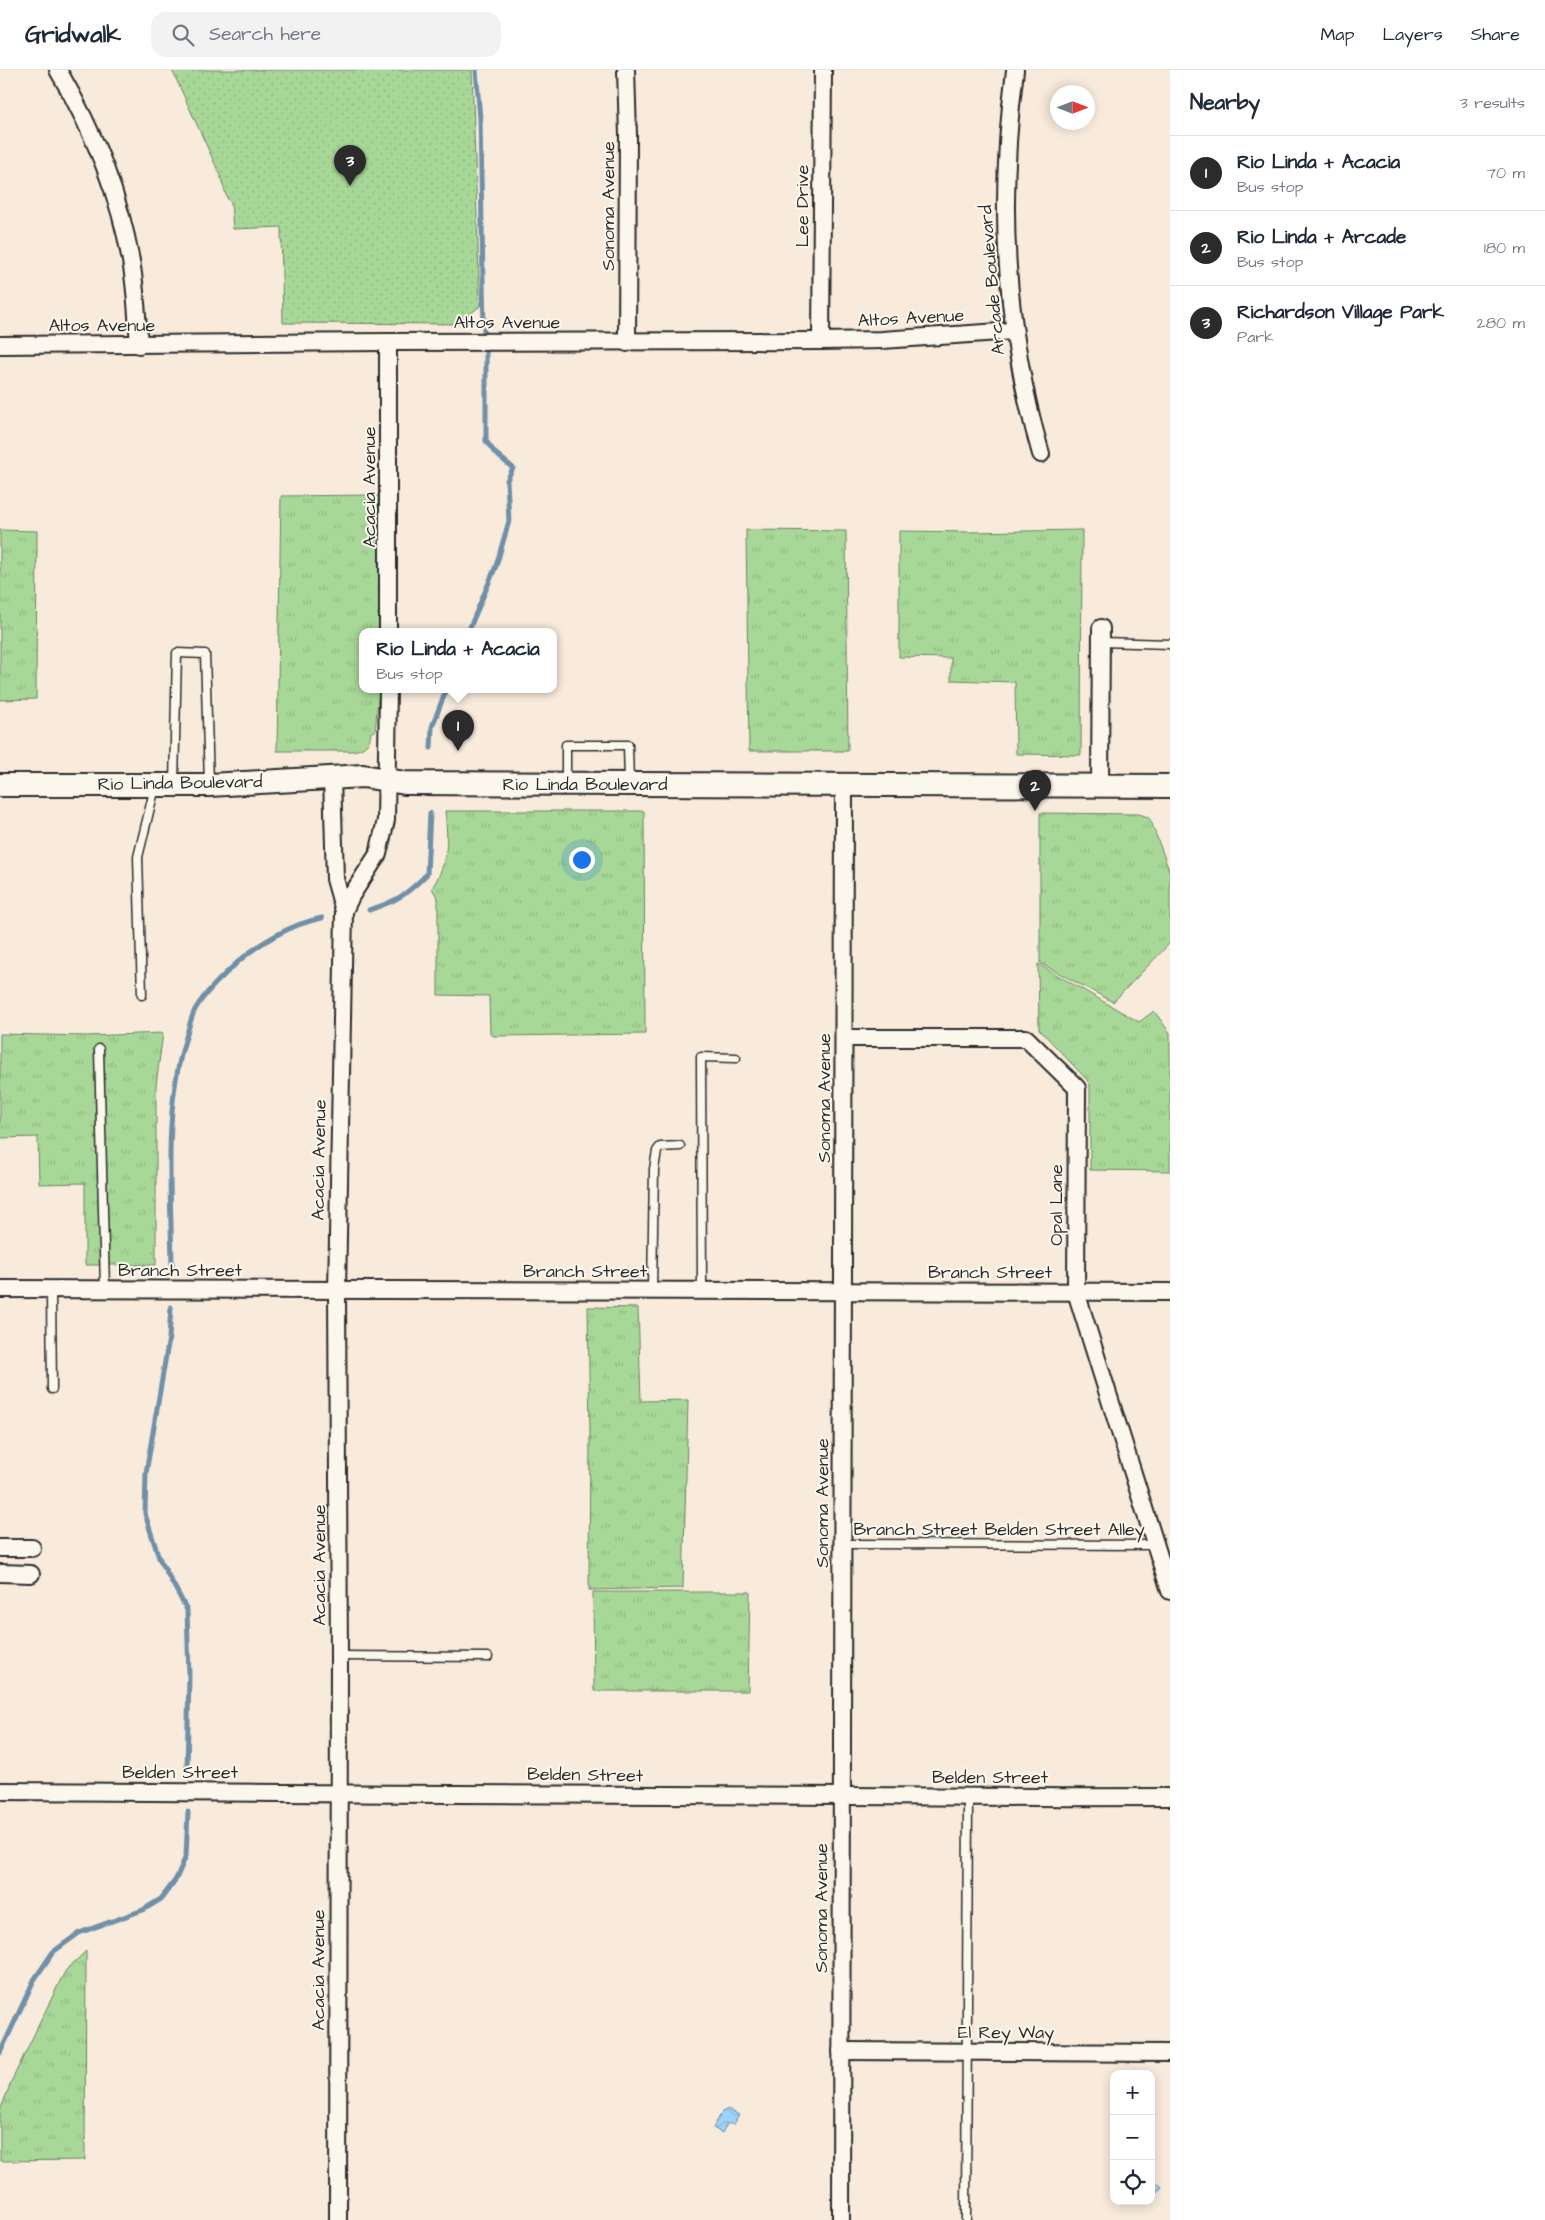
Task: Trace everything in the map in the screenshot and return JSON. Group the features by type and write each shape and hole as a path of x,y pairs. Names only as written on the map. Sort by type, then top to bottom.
{"main road":[{"name":"Rio Linda Boulevard","path":"0,785 209,785 364,776 405,783 1170,786"}],"street":[{"path":"58,70 82,112 110,176 132,262 139,344"},
{"name":"Sonoma Avenue","path":"626,70 628,135 627,342"},
{"name":"Lee Drive","path":"821,342 823,70"},
{"name":"Arcade Boulevard","path":"1015,70 1008,131 1005,192 1006,253 1014,331 1024,390 1041,454"},
{"name":"Altos Avenue","path":"0,345 388,342 821,342 919,338 1014,331"},
{"name":"Acacia Avenue","path":"388,342 388,628"},
{"path":"1100,785 1101,635"},
{"name":"Acacia Avenue","path":"344,910 378,854 386,820 388,693"},
{"name":"Acacia Avenue","path":"332,777 335,879 344,910 337,1291 339,1656 338,2220"},
{"name":"Sonoma Avenue","path":"841,2220 844,785"},
{"name":"Opal Lane","path":"844,1038 1026,1038 1077,1088 1076,1292 1170,1592"},
{"name":"Branch Street","path":"0,1289 50,1291 106,1289 1170,1292"},
{"path":"31,1574 3,1573 3,1548 32,1548"},
{"name":"Belden Street","path":"0,1792 339,1792 842,1798 1170,1797"},
{"name":"El Rey Way","path":"841,2051 1170,2053"}],"lane":[{"path":"1101,635 1170,644"},
{"path":"142,996 138,856 165,785 177,654 205,654 209,785"},
{"path":"566,784 566,745 628,745 629,784"},
{"path":"99,1049 106,1289"},
{"path":"702,1291 701,1057 736,1058"},
{"path":"652,1292 654,1169 657,1151 660,1147 680,1146"},
{"path":"50,1291 52,1389"},
{"name":"Branch Street Belden Street Alley","path":"842,1544 1155,1545"},
{"path":"339,1656 488,1657"},
{"path":"966,2220 968,1797"}],"green space":[{"path":"172,70 472,70 480,306 469,315 469,324 283,323 281,227 233,229 231,203 227,198 220,175"},
{"path":"379,495 379,628 359,628 359,693 379,693 375,731 371,732 369,740 361,749 353,751 277,751 281,496"},
{"path":"0,530 37,531 36,699 0,700"},
{"path":"746,530 846,531 848,751 749,751"},
{"path":"1082,530 1081,755 1016,754 1015,682 951,680 951,658 899,657 899,531"},
{"path":"445,811 644,811 645,1034 494,1036 490,1034 489,996 438,995 438,899 432,888 442,869 446,851"},
{"path":"1040,813 1139,814 1148,817 1151,821 1170,873 1170,943 1113,1002 1040,963"},
{"path":"1038,964 1139,1022 1154,1011 1170,1033 1170,1171 1090,1170 1090,1083 1039,1029"},
{"path":"163,1033 156,1085 156,1265 85,1265 85,1183 39,1184 38,1137 0,1138 0,1034 87,1036"},
{"path":"588,1307 638,1308 641,1401 688,1400 683,1588 589,1590 590,1434"},
{"path":"593,1592 750,1592 748,1691 594,1691"},
{"path":"86,1951 85,2160 0,2161 0,2111 12,2080 66,1970"}],"water":[{"path":"728,2109 739,2115 734,2124 727,2124 722,2133 713,2128 722,2112"},
{"path":"1155,2183 1162,2187 1155,2195"}],"waterway":[{"path":"476,70 480,119 484,332"},
{"path":"470,628 496,566 509,521 507,480 513,468 495,453 486,441 486,351"},
{"path":"431,748 432,727 445,693"},
{"path":"369,910 387,904 401,896 427,874 430,813"},
{"path":"172,1266 171,1122 179,1065 196,1008 210,989 239,961 267,940 300,924 322,918"},
{"path":"171,1307 169,1338 146,1473 145,1514 159,1558 187,1610 189,1676 187,1770"},
{"path":"0,2053 34,1980 53,1952 79,1933 143,1910 161,1899 176,1879 186,1856 188,1812"}],"place":[{"name":"Richardson Village Park","path":"350,186"},
{"name":"Rio Linda + Acacia","path":"458,751"},
{"name":"Rio Linda + Arcade","path":"1035,811"}]}
